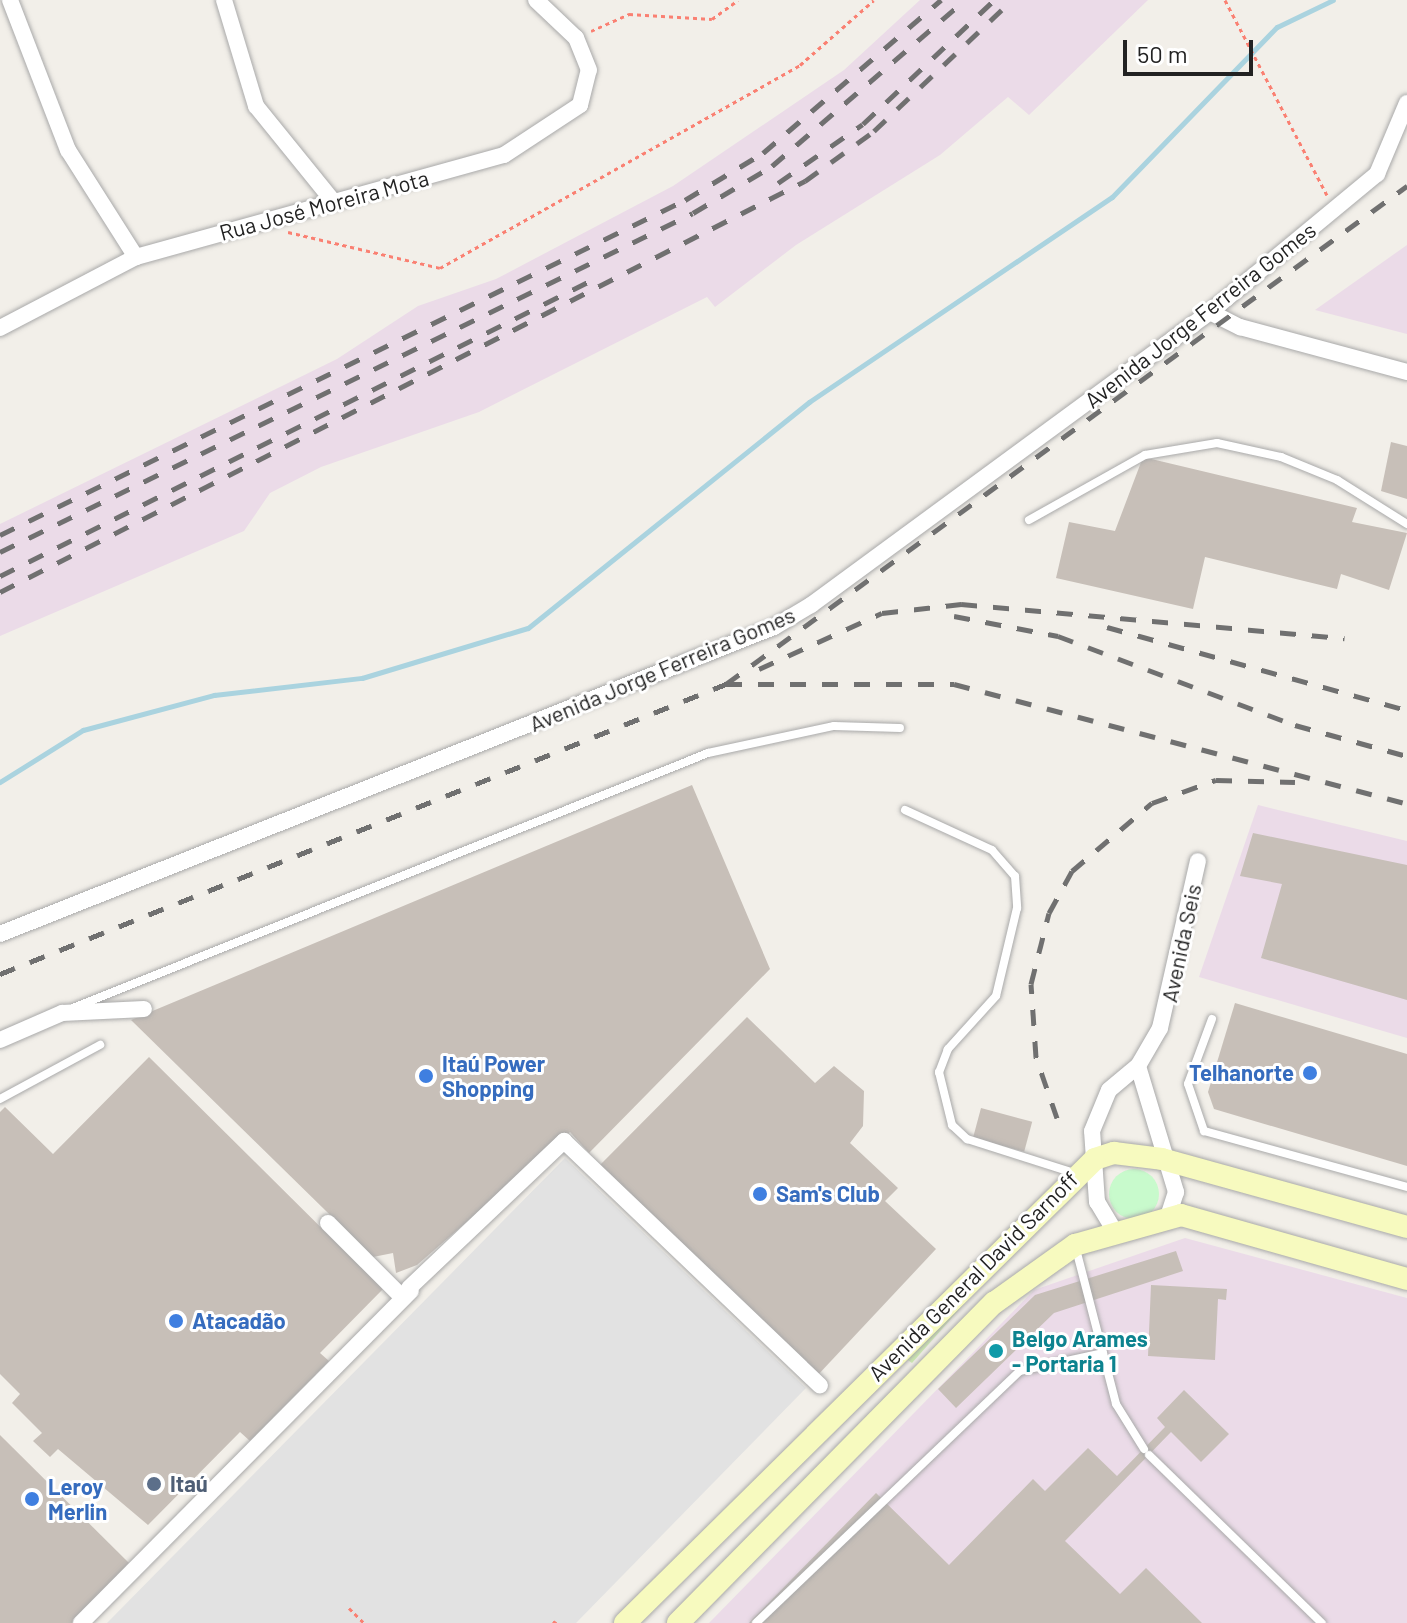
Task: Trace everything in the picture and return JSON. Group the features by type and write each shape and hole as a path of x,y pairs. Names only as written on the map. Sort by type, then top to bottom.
{"main road":[{"name":"Avenida General David Sarnoff","path":"625,1623 1074,1173 1095,1159 1114,1153 1162,1159 1407,1227"},
{"name":"Avenida General David Sarnoff","path":"678,1623 994,1303 1075,1245 1114,1230 1168,1216 1407,1279"}],"street":[{"path":"10,0 68,150 136,257"},
{"path":"224,0 256,106 332,200"},
{"path":"536,0 576,38"},
{"name":"Rua José Moreira Mota","path":"0,328 136,257 332,200 504,155 580,105 589,70 576,38"},
{"name":"Avenida Jorge Ferreira Gomes","path":"0,934 774,627 1210,312 1377,174 1407,103"},
{"path":"1210,312 1240,327 1407,372"},
{"name":"Avenida Seis","path":"1114,1230 1097,1202 1092,1131 1101,1105 1138,1066 1170,1004 1198,861"},
{"path":"0,1040 62,1013 144,1009"},
{"path":"1138,1066 1162,1159 1176,1192 1168,1216"},
{"path":"81,1623 407,1291 564,1141 820,1386"},
{"path":"328,1223 407,1291"}],"lane":[{"path":"1029,520 1145,455 1217,443 1281,457 1337,480 1407,524"},
{"path":"62,1013 708,753 834,726 900,728"},
{"path":"905,810 992,850 1015,876 1017,908 996,996 948,1049 939,1072 952,1125 967,1139 1074,1173"},
{"path":"1212,1019 1188,1084 1204,1131 1407,1187"},
{"path":"0,1099 100,1045"},
{"path":"1075,1245 1116,1404 1146,1452 1322,1623"},
{"path":"756,1623 1020,1371 1103,1353"}],"path":[{"path":"576,38 629,14 712,19 738,0"},
{"path":"254,223 440,268 800,65 874,0"},
{"path":"1225,0 1272,83 1334,208"},
{"path":"349,1608 364,1623"}],"shaded area":[{"path":"920,0 1148,0 1029,115 1008,97 940,155 796,245 715,307 707,297 479,412 321,467 270,493 244,531 0,636 0,524 337,359 418,306 496,279 673,186 844,70"},
{"path":"1407,245 1407,334 1315,310"},
{"path":"1258,805 1407,841 1407,1038 1199,977"},
{"path":"565,1158 806,1388 576,1623 107,1623"},
{"path":"1185,1238 1407,1298 1407,1623 709,1623 1034,1290"}],"green space":[{"path":"1134,1169 1152,1176 1159,1194 1152,1212 1134,1219 1116,1212 1109,1194 1116,1176"},
{"path":"1024,1236 912,1363 899,1354"}],"building":[{"path":"1391,442 1407,446 1407,499 1381,491"},
{"path":"1143,457 1357,508 1352,522 1407,533 1389,590 1341,574 1337,589 1205,557 1193,609 1056,578 1069,522 1115,531"},
{"name":"Itaú Power Shopping","path":"692,785 770,969 589,1153 570,1132 417,1265 396,1273 393,1253 373,1257 131,1020"},
{"path":"1253,833 1407,865 1407,1000 1261,958 1282,884 1240,876"},
{"name":"Telhanorte","path":"1235,1003 1407,1054 1407,1166 1214,1109 1208,1092"},
{"name":"Sam's Club","path":"747,1017 815,1083 834,1066 864,1091 863,1126 850,1143 898,1188 885,1201 936,1249 816,1377 600,1165"},
{"name":"Atacadão","path":"149,1057 383,1289 320,1353 329,1361 250,1441 240,1432 148,1525 58,1449 50,1457 33,1441 42,1433 12,1403 20,1394 0,1374 0,1112 5,1107 53,1154"},
{"path":"981,1108 1032,1122 1024,1152 973,1138"},
{"name":"Belgo Arames - Portaria 1","path":"1176,1251 1183,1271 1054,1313 956,1408 938,1389 1035,1295"},
{"path":"1151,1285 1227,1289 1226,1300 1218,1299 1215,1360 1148,1356"},
{"path":"1184,1390 1229,1434 1201,1462 1171,1432 1065,1541 1120,1594 1146,1568 1202,1623 749,1623 876,1493 949,1565 1033,1479 1045,1491 1088,1448 1117,1476 1165,1427 1157,1418"},
{"name":"Leroy Merlin","path":"0,1435 129,1563 72,1623 0,1623"}],"waterway":[{"path":"0,782 83,730 214,695 362,678 528,628 809,402 1112,197 1277,27 1333,0"}],"railway":[{"path":"0,535 685,200 763,153 941,0"},
{"path":"0,552 693,213 772,166 965,0"},
{"path":"778,183 863,124 994,0"},
{"path":"0,592 805,181 874,131 1012,0"},
{"path":"726,684 1407,186"},
{"path":"0,576 594,279"},
{"path":"759,669 882,613 961,604 1344,638"},
{"path":"954,616 1058,636 1295,725 1407,756"},
{"path":"1107,627 1407,710"},
{"path":"0,974 726,684 954,684 1407,804"},
{"path":"1057,1118 1036,1057 1031,984 1049,913 1072,871 1152,803 1216,780 1295,782"}],"place":[{"name":"Telhanorte","path":"1310,1073"},
{"name":"Itaú Power Shopping","path":"426,1076"},
{"name":"Sam's Club","path":"760,1194"},
{"name":"Atacadão","path":"176,1321"},
{"name":"Belgo Arames - Portaria 1","path":"996,1351"},
{"name":"Itaú","path":"154,1484"},
{"name":"Leroy Merlin","path":"32,1499"}]}
